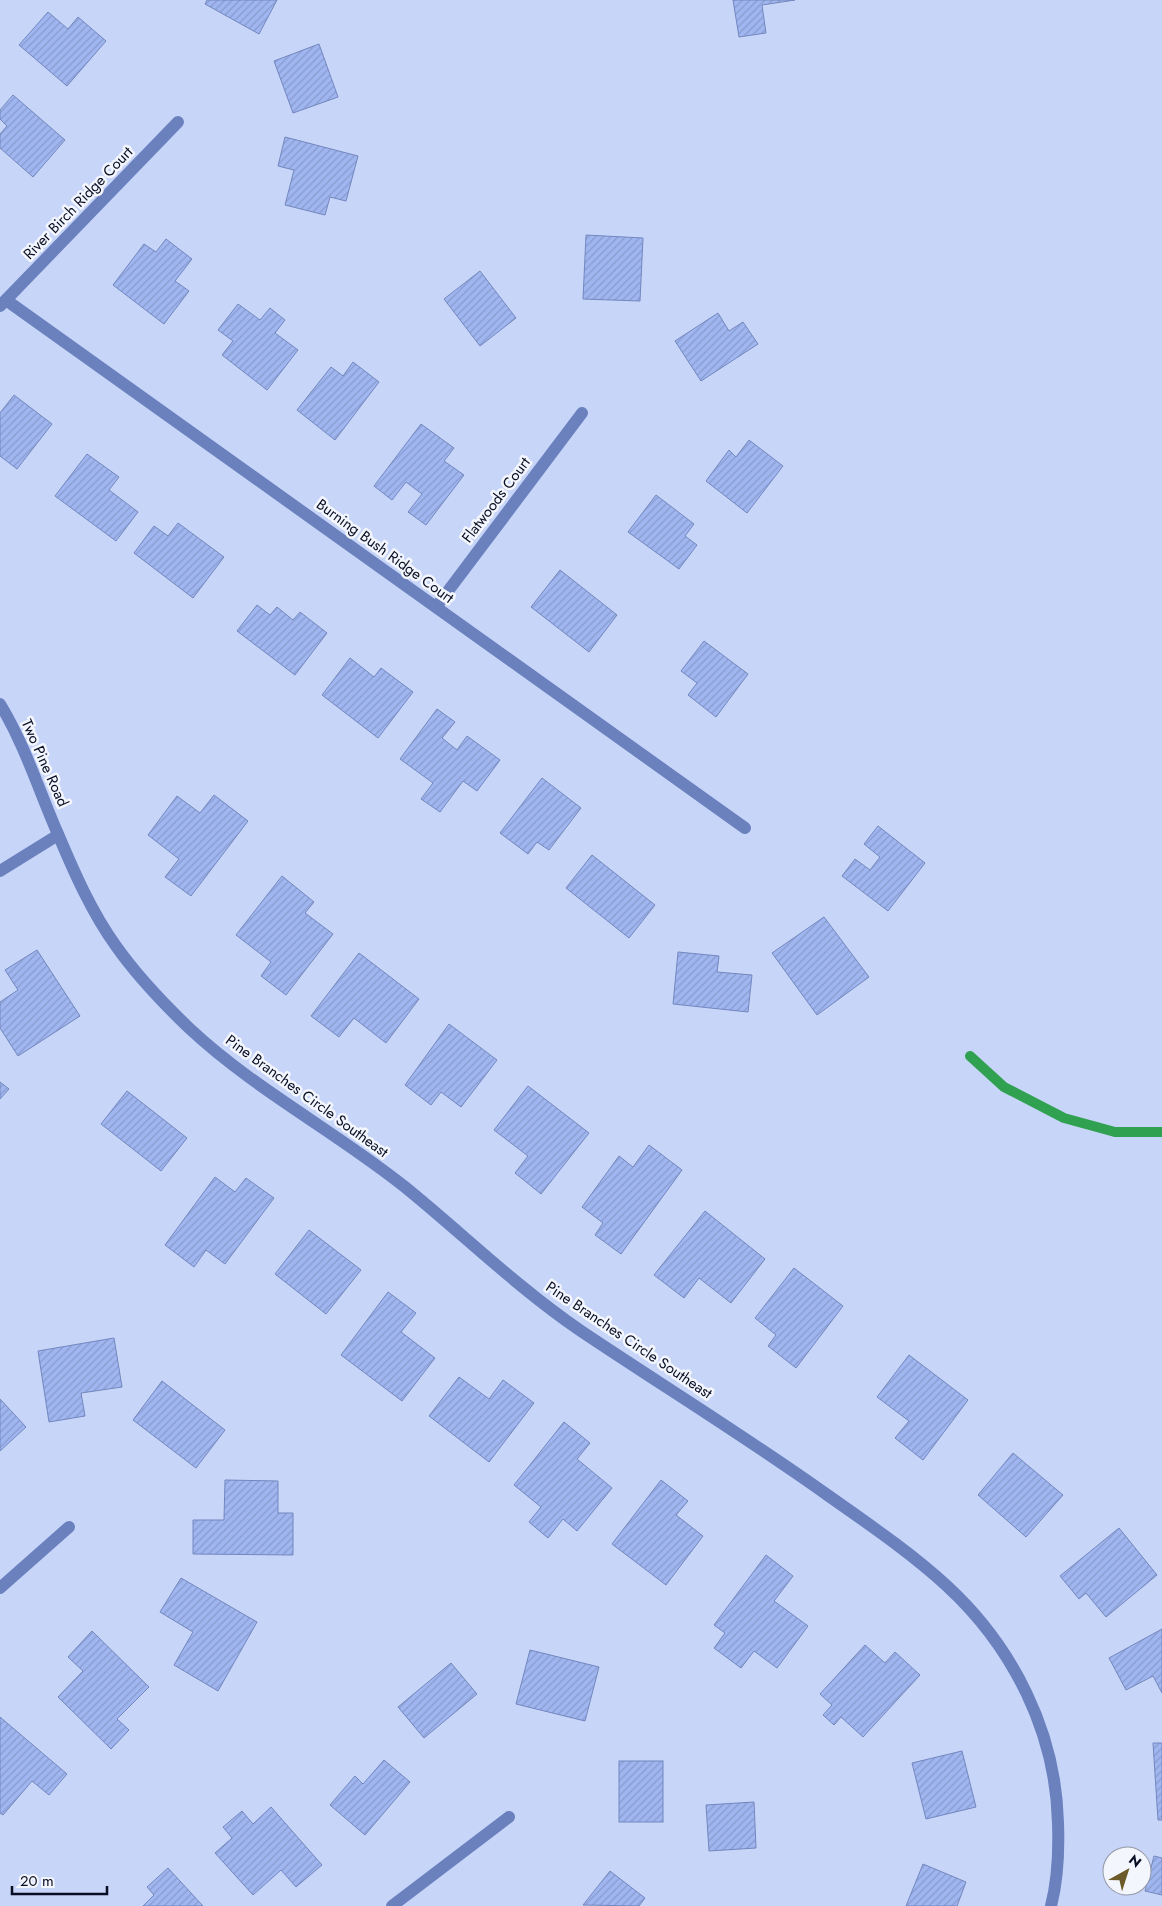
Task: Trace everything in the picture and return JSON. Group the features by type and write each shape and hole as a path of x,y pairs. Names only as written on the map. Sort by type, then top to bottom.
{"street":[{"name":"River Birch Ridge Court","path":"3,303 178,122"},
{"name":"Burning Bush Ridge Court","path":"3,303 436,607 745,828"},
{"name":"Flatwoods Court","path":"436,607 582,412"},
{"name":"Two Pine Road","path":"0,704 29,762 58,835"},
{"path":"0,870 58,835"},
{"name":"Pine Branches Circle Southeast","path":"58,835 86,895 115,945 148,987 220,1054 406,1188 516,1282 577,1328 781,1461 910,1556 954,1593 983,1624 1011,1664 1034,1704 1049,1757 1057,1798 1058,1846 1051,1906"},
{"path":"0,1588 68,1526"},
{"path":"392,1906 509,1817"}],"building":[{"path":"207,0 277,0 259,34 205,4"},
{"path":"733,0 795,0 762,5 766,33 739,37"},
{"path":"48,12 68,29 78,17 106,41 67,86 19,45"},
{"path":"319,44 338,97 293,113 274,61"},
{"path":"13,95 65,140 33,177 0,148 0,134 7,126 0,119 0,110"},
{"path":"285,137 358,156 346,201 330,197 325,215 285,205 294,170 278,166"},
{"path":"586,235 643,238 640,301 583,299"},
{"path":"166,239 192,259 175,281 189,291 164,324 113,285 144,244 156,252"},
{"path":"480,271 516,318 480,346 444,299"},
{"path":"238,304 260,320 270,308 285,320 275,333 298,350 267,390 222,355 233,341 218,330"},
{"path":"718,313 729,331 743,322 758,344 701,381 675,341"},
{"path":"353,362 379,382 335,440 297,410 331,367 343,376"},
{"path":"14,395 52,424 17,469 0,456 0,413"},
{"path":"421,424 454,448 444,461 464,475 426,525 408,512 422,494 406,482 392,500 374,486"},
{"path":"749,440 783,466 747,513 706,481 729,450 736,457"},
{"path":"87,454 119,477 109,490 138,512 116,541 55,496"},
{"path":"656,495 694,524 685,536 697,545 679,569 628,532"},
{"path":"178,523 224,557 193,598 134,553 154,526 168,536"},
{"path":"560,570 617,615 589,652 531,607"},
{"path":"257,605 270,615 277,607 293,620 300,612 327,633 295,675 237,631"},
{"path":"704,641 748,674 716,717 688,695 697,683 681,671"},
{"path":"350,658 374,677 381,668 413,692 378,738 322,695"},
{"path":"437,709 455,722 442,738 457,750 467,736 500,760 477,791 463,781 440,812 421,799 433,783 400,759"},
{"path":"542,778 581,808 549,850 537,842 528,854 500,833"},
{"path":"214,795 248,821 191,896 165,877 179,859 148,835 177,796 200,813"},
{"path":"878,826 925,863 888,911 842,876 855,859 870,870 880,857 864,844"},
{"path":"592,855 655,905 629,938 566,888"},
{"path":"282,876 314,902 305,913 333,934 286,995 261,976 271,962 236,935"},
{"path":"824,917 869,977 817,1015 772,953"},
{"path":"37,950 80,1016 18,1056 0,1028 0,1002 18,990 5,970"},
{"path":"678,952 719,956 717,972 752,975 748,1012 673,1004"},
{"path":"359,953 419,999 386,1043 354,1018 339,1037 311,1016"},
{"path":"449,1024 497,1060 461,1107 441,1092 431,1105 405,1085"},
{"path":"0,1082 9,1089 0,1099"},
{"path":"528,1086 589,1133 541,1194 515,1173 528,1156 494,1130"},
{"path":"127,1091 187,1138 161,1171 101,1124"},
{"path":"649,1145 682,1170 621,1254 595,1235 603,1223 582,1207 619,1156 633,1167"},
{"path":"215,1177 235,1192 246,1178 274,1198 225,1264 206,1250 194,1267 165,1245"},
{"path":"705,1211 765,1259 731,1303 699,1278 684,1298 654,1275"},
{"path":"309,1230 361,1270 326,1314 275,1274"},
{"path":"794,1268 843,1306 796,1368 768,1346 776,1335 755,1318"},
{"path":"388,1292 416,1313 401,1332 435,1358 402,1401 341,1355"},
{"path":"114,1338 122,1387 81,1393 85,1416 49,1422 38,1351"},
{"path":"909,1355 968,1400 923,1460 895,1438 909,1421 877,1397"},
{"path":"459,1377 489,1399 503,1380 534,1403 489,1462 429,1416"},
{"path":"162,1381 225,1430 196,1468 133,1420"},
{"path":"0,1399 26,1427 0,1451"},
{"path":"564,1422 590,1443 577,1459 612,1488 577,1531 563,1519 548,1538 529,1522 541,1507 514,1485"},
{"path":"1013,1453 1063,1495 1026,1537 978,1495"},
{"path":"225,1480 278,1481 278,1513 293,1513 293,1555 193,1554 193,1520 224,1520"},
{"path":"661,1480 688,1501 676,1515 703,1536 666,1585 612,1544"},
{"path":"1119,1528 1157,1575 1106,1617 1086,1593 1079,1599 1060,1576"},
{"path":"766,1555 793,1576 774,1601 808,1626 777,1668 754,1651 741,1668 714,1648 725,1633 714,1625"},
{"path":"181,1578 257,1622 218,1691 174,1665 193,1632 160,1612"},
{"path":"1162,1629 1162,1693 1153,1676 1126,1690 1109,1658"},
{"path":"92,1631 149,1687 117,1719 129,1730 111,1749 58,1697 83,1671 68,1657"},
{"path":"865,1645 885,1663 895,1652 920,1675 863,1737 841,1717 834,1725 823,1715 832,1705 820,1694"},
{"path":"530,1650 599,1667 585,1721 516,1704"},
{"path":"451,1663 477,1694 424,1738 398,1707"},
{"path":"0,1717 67,1774 49,1795 32,1781 3,1815 0,1813"},
{"path":"1153,1743 1162,1743 1162,1820 1158,1820"},
{"path":"962,1751 976,1807 926,1819 912,1763"},
{"path":"384,1760 410,1782 365,1835 330,1805 355,1776 363,1784"},
{"path":"619,1761 663,1761 663,1822 619,1822"},
{"path":"754,1802 756,1848 709,1851 706,1805"},
{"path":"271,1807 322,1865 296,1887 281,1870 253,1895 215,1853 232,1838 223,1827 242,1811 253,1824"},
{"path":"1154,1856 1162,1858 1162,1895 1152,1893 1152,1864"},
{"path":"923,1864 966,1882 957,1906 906,1906"},
{"path":"168,1868 203,1906 143,1906 154,1895 147,1887"},
{"path":"610,1871 645,1898 639,1906 583,1905"}],"waterway":[{"path":"970,1056 1004,1087 1064,1118 1115,1132 1162,1132"}]}
